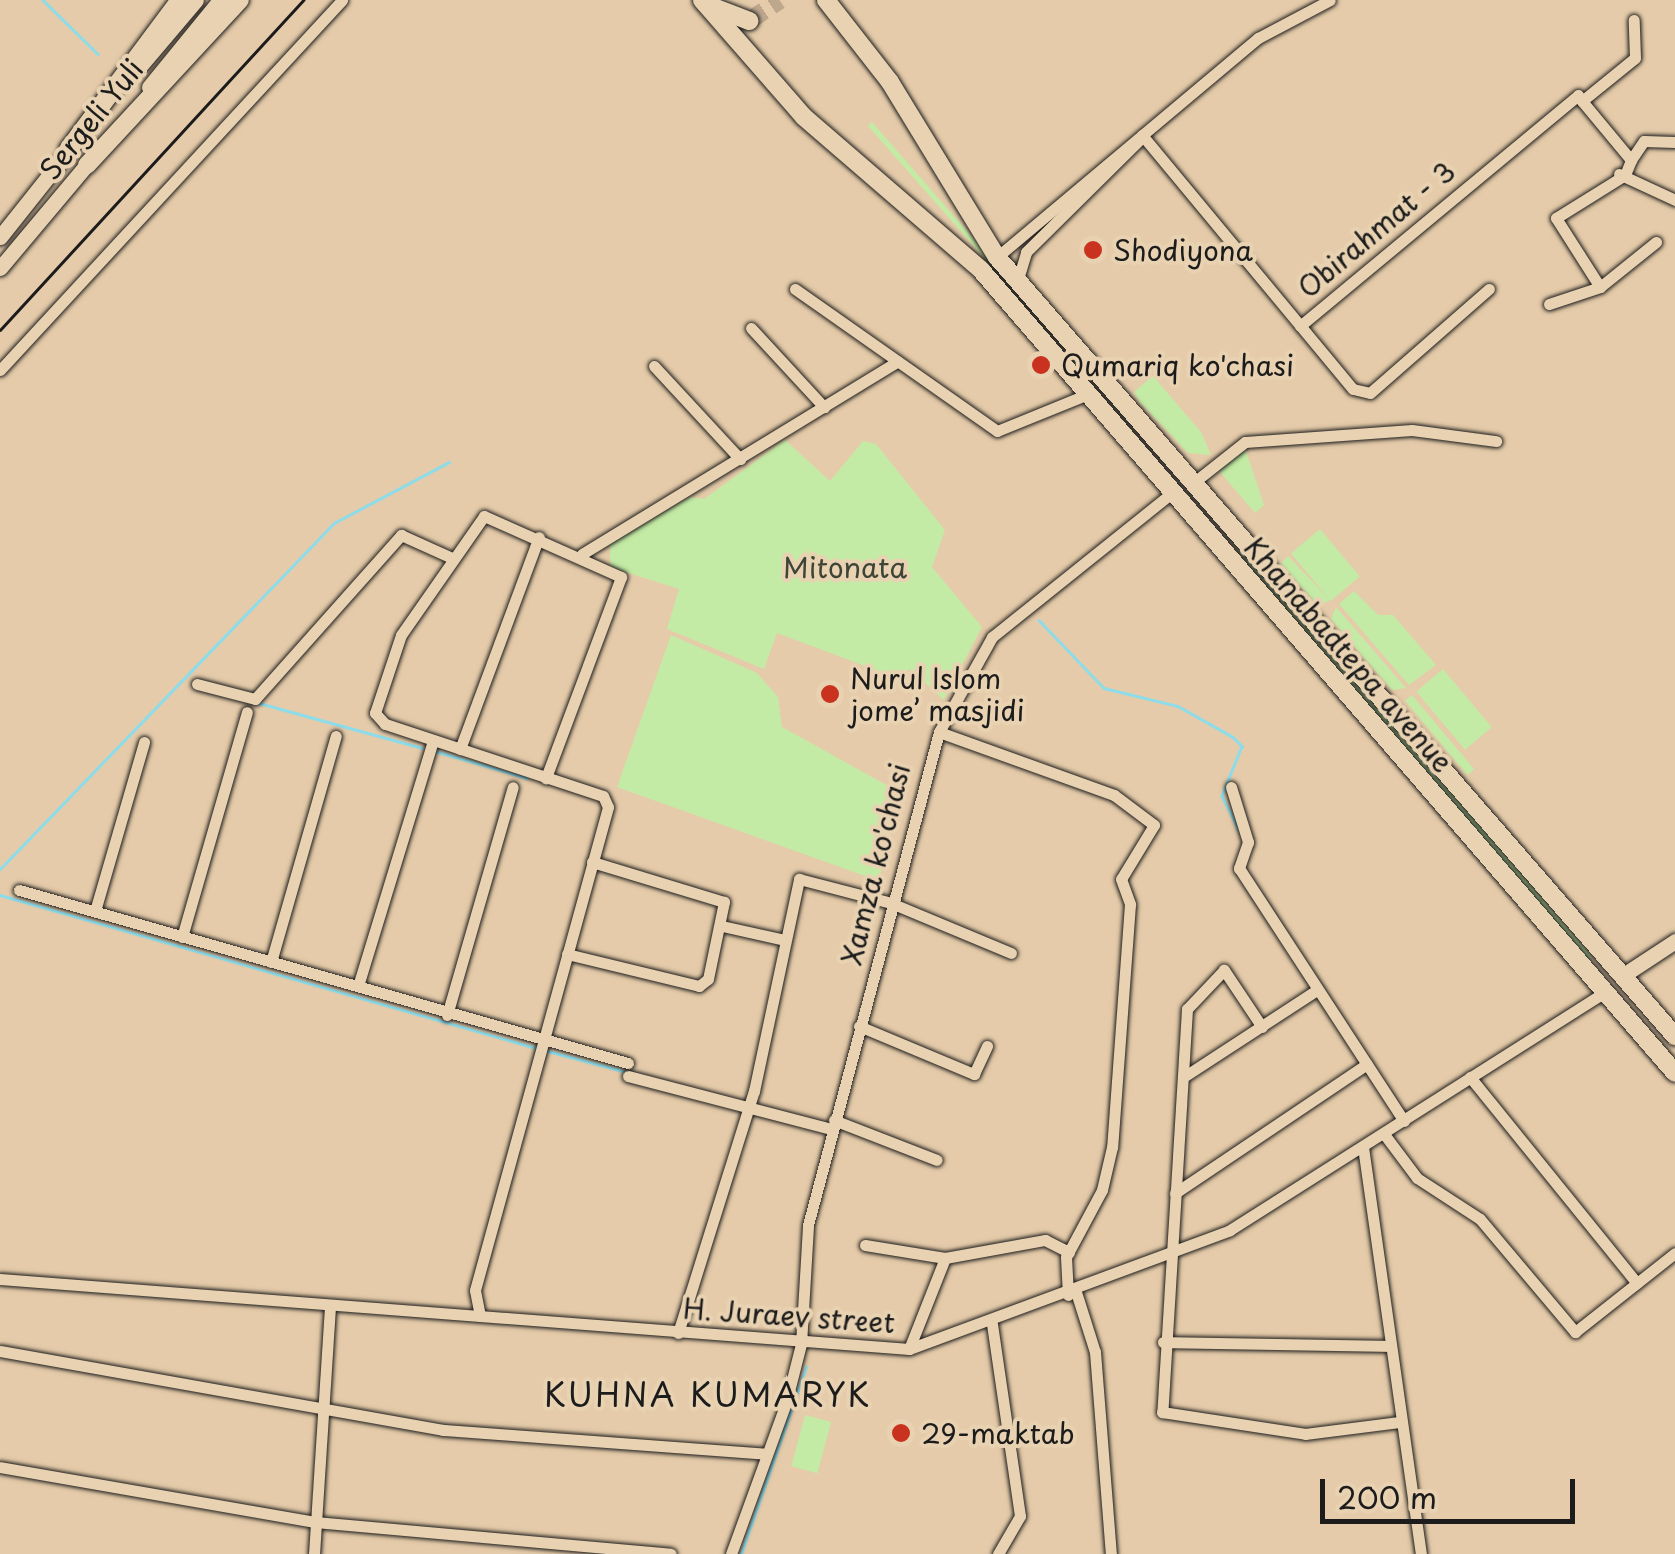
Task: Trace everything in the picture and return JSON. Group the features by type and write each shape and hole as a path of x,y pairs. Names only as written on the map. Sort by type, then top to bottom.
{"highway":[{"path":"68,150 180,0"},
{"path":"87,166 240,0"},
{"path":"704,0 749,21"},
{"name":"Khanabadtepa avenue","path":"704,0 804,117 981,270 1675,1073"},
{"name":"Khanabadtepa avenue","path":"826,0 890,82 997,256 1675,1036"},
{"path":"1216,542 1233,528"},
{"path":"1605,992 1625,979"}],"main road":[{"name":"Sergeli Yuli","path":"0,237 68,150 196,0"},
{"name":"Sergeli Yuli","path":"0,268 220,0"},
{"path":"1625,979 1675,941"},
{"path":"1625,979 1675,951"}],"street":[{"path":"0,370 342,0"},
{"path":"997,256 1258,38 1330,0"},
{"name":"Obirahmat - 3","path":"1142,135 1300,326 1578,95 1582,100 1636,58 1634,20"},
{"path":"1582,100 1631,160"},
{"path":"1020,284 1021,258 1131,156 1142,135"},
{"path":"1600,286 1556,218 1619,174 1644,140 1675,142"},
{"path":"1619,174 1675,200"},
{"path":"1549,304 1600,286 1656,242"},
{"path":"1300,326 1352,389 1370,393 1488,288"},
{"path":"795,289 996,431 1088,394"},
{"path":"751,328 824,407"},
{"path":"582,554 898,361"},
{"path":"654,366 740,459"},
{"path":"1193,483 1245,442 1412,430 1496,442"},
{"name":"Xamza ko'chasi","path":"731,1554 801,1344 808,1225 939,732 992,637 1173,492"},
{"path":"480,1316 475,1290 607,800 384,724 376,708 401,635 484,516 582,554 621,581 546,778"},
{"path":"197,684 254,699 401,535 452,558"},
{"path":"460,749 539,537"},
{"path":"182,936 247,712"},
{"path":"939,732 1114,795 1154,825 1121,879 1130,904 1109,1169 1068,1252 1072,1294 1095,1352 1111,1554"},
{"path":"271,962 336,736"},
{"path":"358,986 434,740"},
{"path":"95,911 144,742"},
{"path":"448,1015 513,787"},
{"path":"1231,787 1248,842 1239,868 1404,1121"},
{"path":"566,954 699,986 722,926 720,900 592,862"},
{"path":"678,1333 747,1105 804,876 891,903 1010,953"},
{"path":"20,890 543,1040 747,1105 832,1124 937,1160"},
{"path":"722,926 785,940"},
{"path":"1262,1026 1224,970 1187,1009 1185,1076 1167,1259 1162,1412 1306,1434 1399,1422"},
{"path":"1185,1076 1317,990"},
{"name":"H. Juraev street","path":"2,1279 801,1344 909,1349 992,1324 1167,1259 1364,1147 1605,992"},
{"path":"859,1026 974,1074 987,1046"},
{"path":"1175,1193 1366,1064"},
{"path":"1470,1077 1637,1283"},
{"path":"1384,1134 1417,1178 1480,1219 1575,1332 1675,1253"},
{"path":"1364,1147 1399,1422 1421,1554"},
{"path":"866,1245 945,1258 1045,1240 1068,1252"},
{"path":"909,1349 945,1258"},
{"path":"0,1293 2,1279"},
{"path":"314,1554 330,1307"},
{"path":"992,1324 1020,1516 998,1554"},
{"path":"1163,1342 1389,1346"},
{"path":"0,1351 323,1414 767,1454"},
{"path":"0,1467 315,1522 671,1554"}],"green space":[{"path":"872,122 1225,527 1224,530 868,126"},
{"path":"1153,376 1201,432 1211,455 1188,453 1140,402 1134,392"},
{"name":"Mitonata","path":"785,440 830,481 863,441 876,444 945,530 932,567 982,627 944,700 910,669 897,678 777,633 764,669 667,629 679,589 610,567 610,543 690,497 704,499"},
{"path":"1245,448 1264,505 1255,513 1219,471"},
{"path":"1320,529 1360,576 1331,601 1291,553"},
{"path":"1242,546 1592,957 1588,960 1237,551"},
{"path":"1288,556 1330,600 1318,606 1281,563"},
{"path":"1354,591 1378,615 1393,615 1436,665 1409,685 1339,604"},
{"path":"1336,607 1406,688 1392,690 1331,619"},
{"path":"671,635 757,673 778,697 782,727 899,792 879,881 617,787"},
{"path":"1443,669 1492,727 1465,750 1416,691"},
{"path":"1412,695 1474,769 1467,775 1405,701"},
{"path":"805,1415 831,1422 817,1473 791,1466"}],"waterway":[{"path":"43,0 98,54"},
{"path":"0,869 334,523 449,462"},
{"path":"1039,620 1104,688 1178,706 1242,746 1222,796 1240,832"},
{"path":"259,703 422,748"},
{"path":"435,751 527,778"},
{"path":"0,895 536,1048"},
{"path":"544,1050 623,1071"},
{"path":"741,1554 806,1367"}],"tunnel":[{"path":"749,21 780,0"}],"railway":[{"path":"0,330 303,0"}],"place":[{"name":"Shodiyona","path":"1093,250"},
{"name":"Qumariq ko'chasi","path":"1041,365"},
{"name":"Nurul Islom jome’ masjidi","path":"830,694"},
{"name":"29-maktab","path":"901,1433"}],"district":[{"name":"KUHNA KUMARYK","path":"708,1394"}]}
